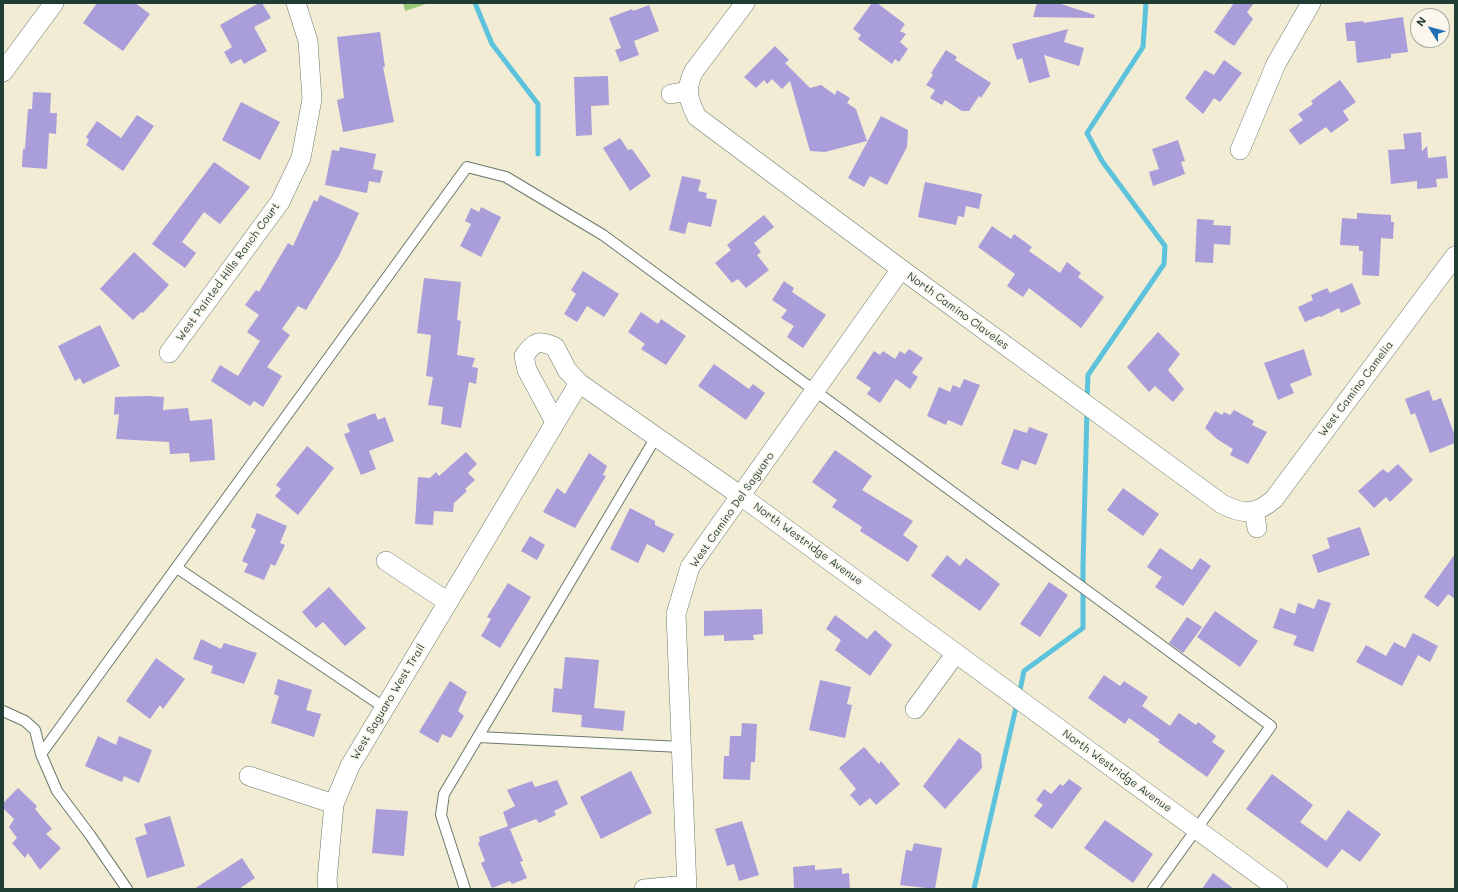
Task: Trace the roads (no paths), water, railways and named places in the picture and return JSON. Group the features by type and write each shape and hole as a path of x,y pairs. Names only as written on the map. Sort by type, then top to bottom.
{"street":[{"path":"3,72 54,3"},
{"name":"West Painted Hills Ranch Court","path":"169,353 280,202 301,158 312,100 308,41 296,3"},
{"name":"North Camino Claveles","path":"745,3 694,71 683,91 697,117 901,269 1222,504 1253,517"},
{"path":"1240,150 1276,64 1311,3"},
{"name":"West Camino Camelia","path":"1253,517 1274,498 1455,256"},
{"name":"West Camino Del Saguaro","path":"644,889 686,887 676,614 690,566 901,269"},
{"path":"555,422 527,370 524,356 532,345 543,342 555,347 567,370 579,383"},
{"name":"West Saguaro West Trail","path":"328,889 326,880 334,804 350,766 579,383"},
{"name":"North Westridge Avenue","path":"579,383 741,496 1278,889"},
{"path":"386,561 448,602"},
{"path":"915,709 956,653"},
{"path":"249,776 334,804"}],"lane":[{"path":"41,754 467,167 506,177 602,235 1271,726 1154,889"},
{"path":"465,889 441,815 444,794 656,436"},
{"path":"176,568 384,708"},
{"path":"3,711 26,721 35,730 41,754 57,791 90,835 127,889"},
{"path":"478,737 682,748"}],"waterway":[{"path":"475,3 492,44 538,104 538,154"},
{"path":"1087,400 1088,375 1164,264 1165,246 1102,161 1087,133 1143,47 1146,3"},
{"path":"1019,695 1024,671 1083,628 1087,410"},
{"path":"974,889 1017,703"}]}
